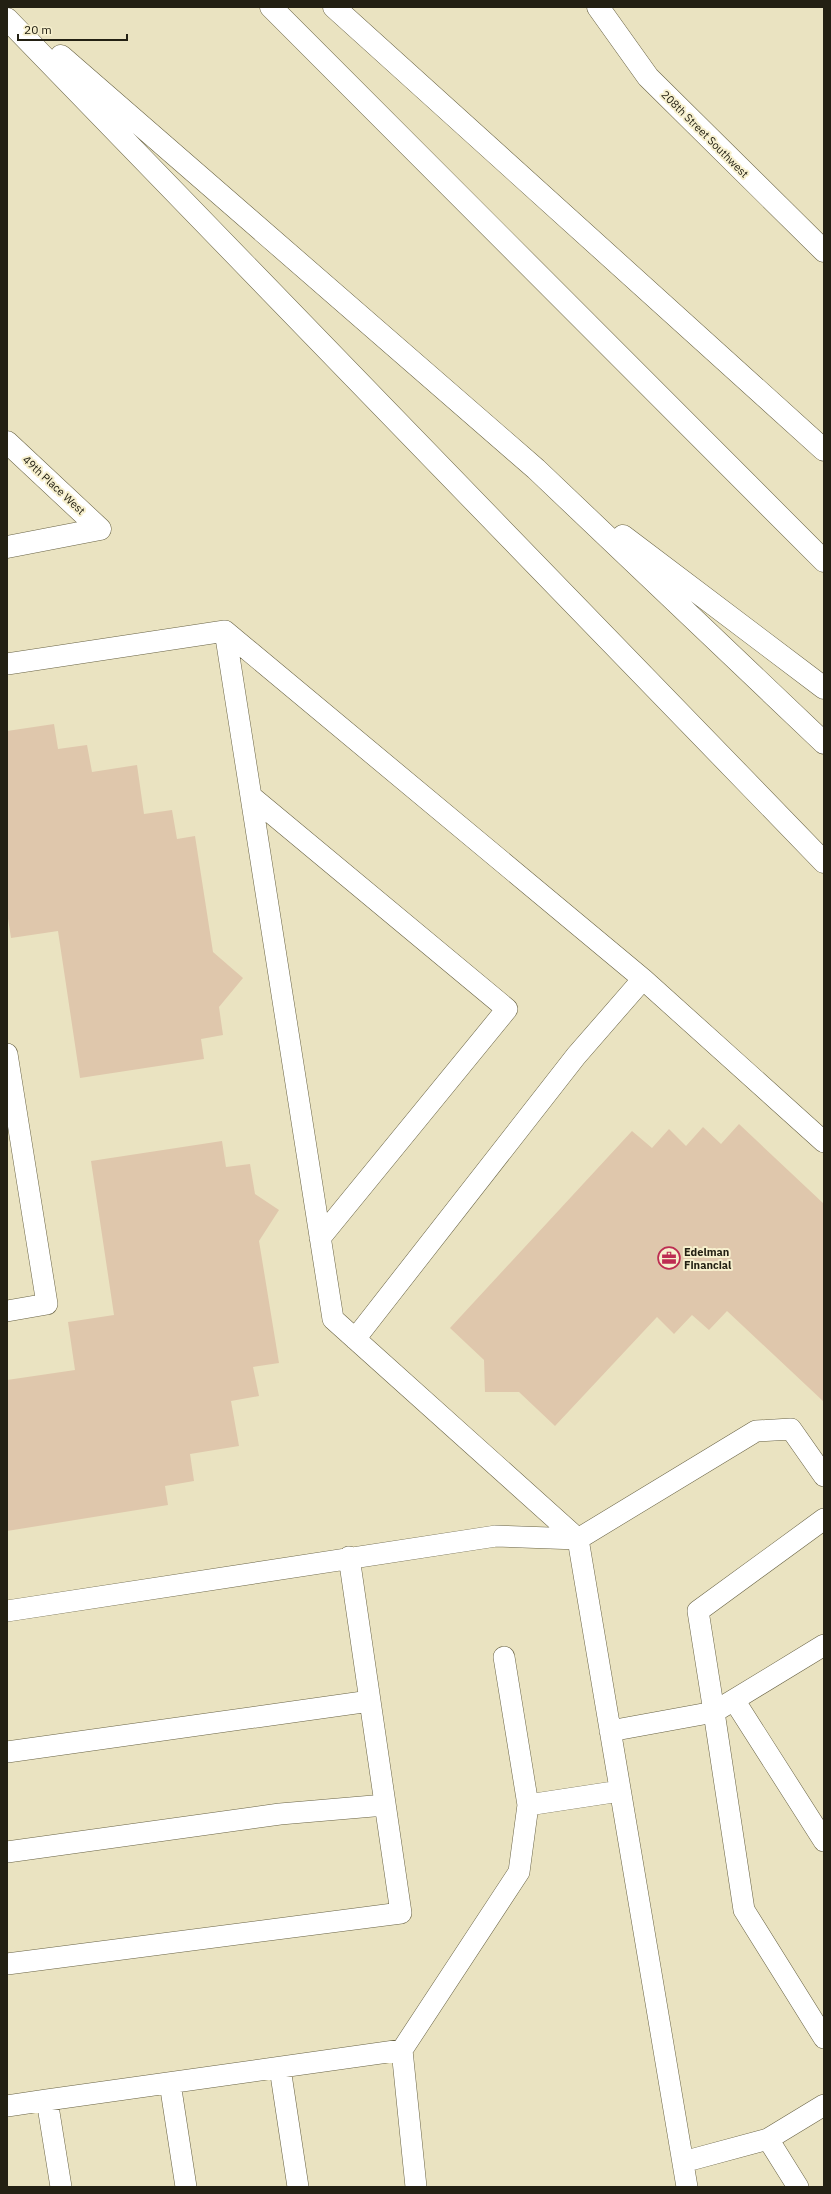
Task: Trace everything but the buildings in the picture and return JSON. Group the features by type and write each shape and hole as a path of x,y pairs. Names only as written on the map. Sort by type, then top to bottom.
{"main road":[{"path":"271,7 824,561"},
{"path":"334,7 824,450"},
{"name":"208th Street Southwest","path":"598,7 648,77 824,252"},
{"path":"7,9 536,470 824,743"},
{"path":"7,19 824,862"},
{"name":"49th Place West","path":"7,442 100,529 7,547"},
{"path":"536,470 824,688"}],"lane":[{"path":"225,631 333,1319 578,1539 687,2187"},
{"path":"7,664 225,631 643,979 824,1142"},
{"path":"252,797 506,1009 320,1238"},
{"path":"354,1339 576,1056 643,979"},
{"path":"7,1054 47,1304 7,1311"},
{"path":"7,1611 349,1557 496,1536 578,1539 756,1431 791,1428 824,1476"},
{"path":"824,1519 698,1611 744,1910 824,2038"},
{"path":"7,1964 401,1914 349,1557"},
{"path":"610,1731 714,1712 824,1645"},
{"path":"416,2187 402,2050 519,1872 528,1805 504,1657"},
{"path":"734,1700 824,1841"},
{"path":"7,1752 370,1701"},
{"path":"528,1805 620,1791"},
{"path":"7,1852 280,1814 385,1805"},
{"path":"7,2106 402,2050"},
{"path":"280,2068 298,2187"},
{"path":"170,2083 186,2187"},
{"path":"47,2100 61,2187"},
{"path":"683,2162 768,2140 824,2105"},
{"path":"768,2140 798,2187"}],"place":[{"name":"Edelman Financial","path":"669,1258"}]}
